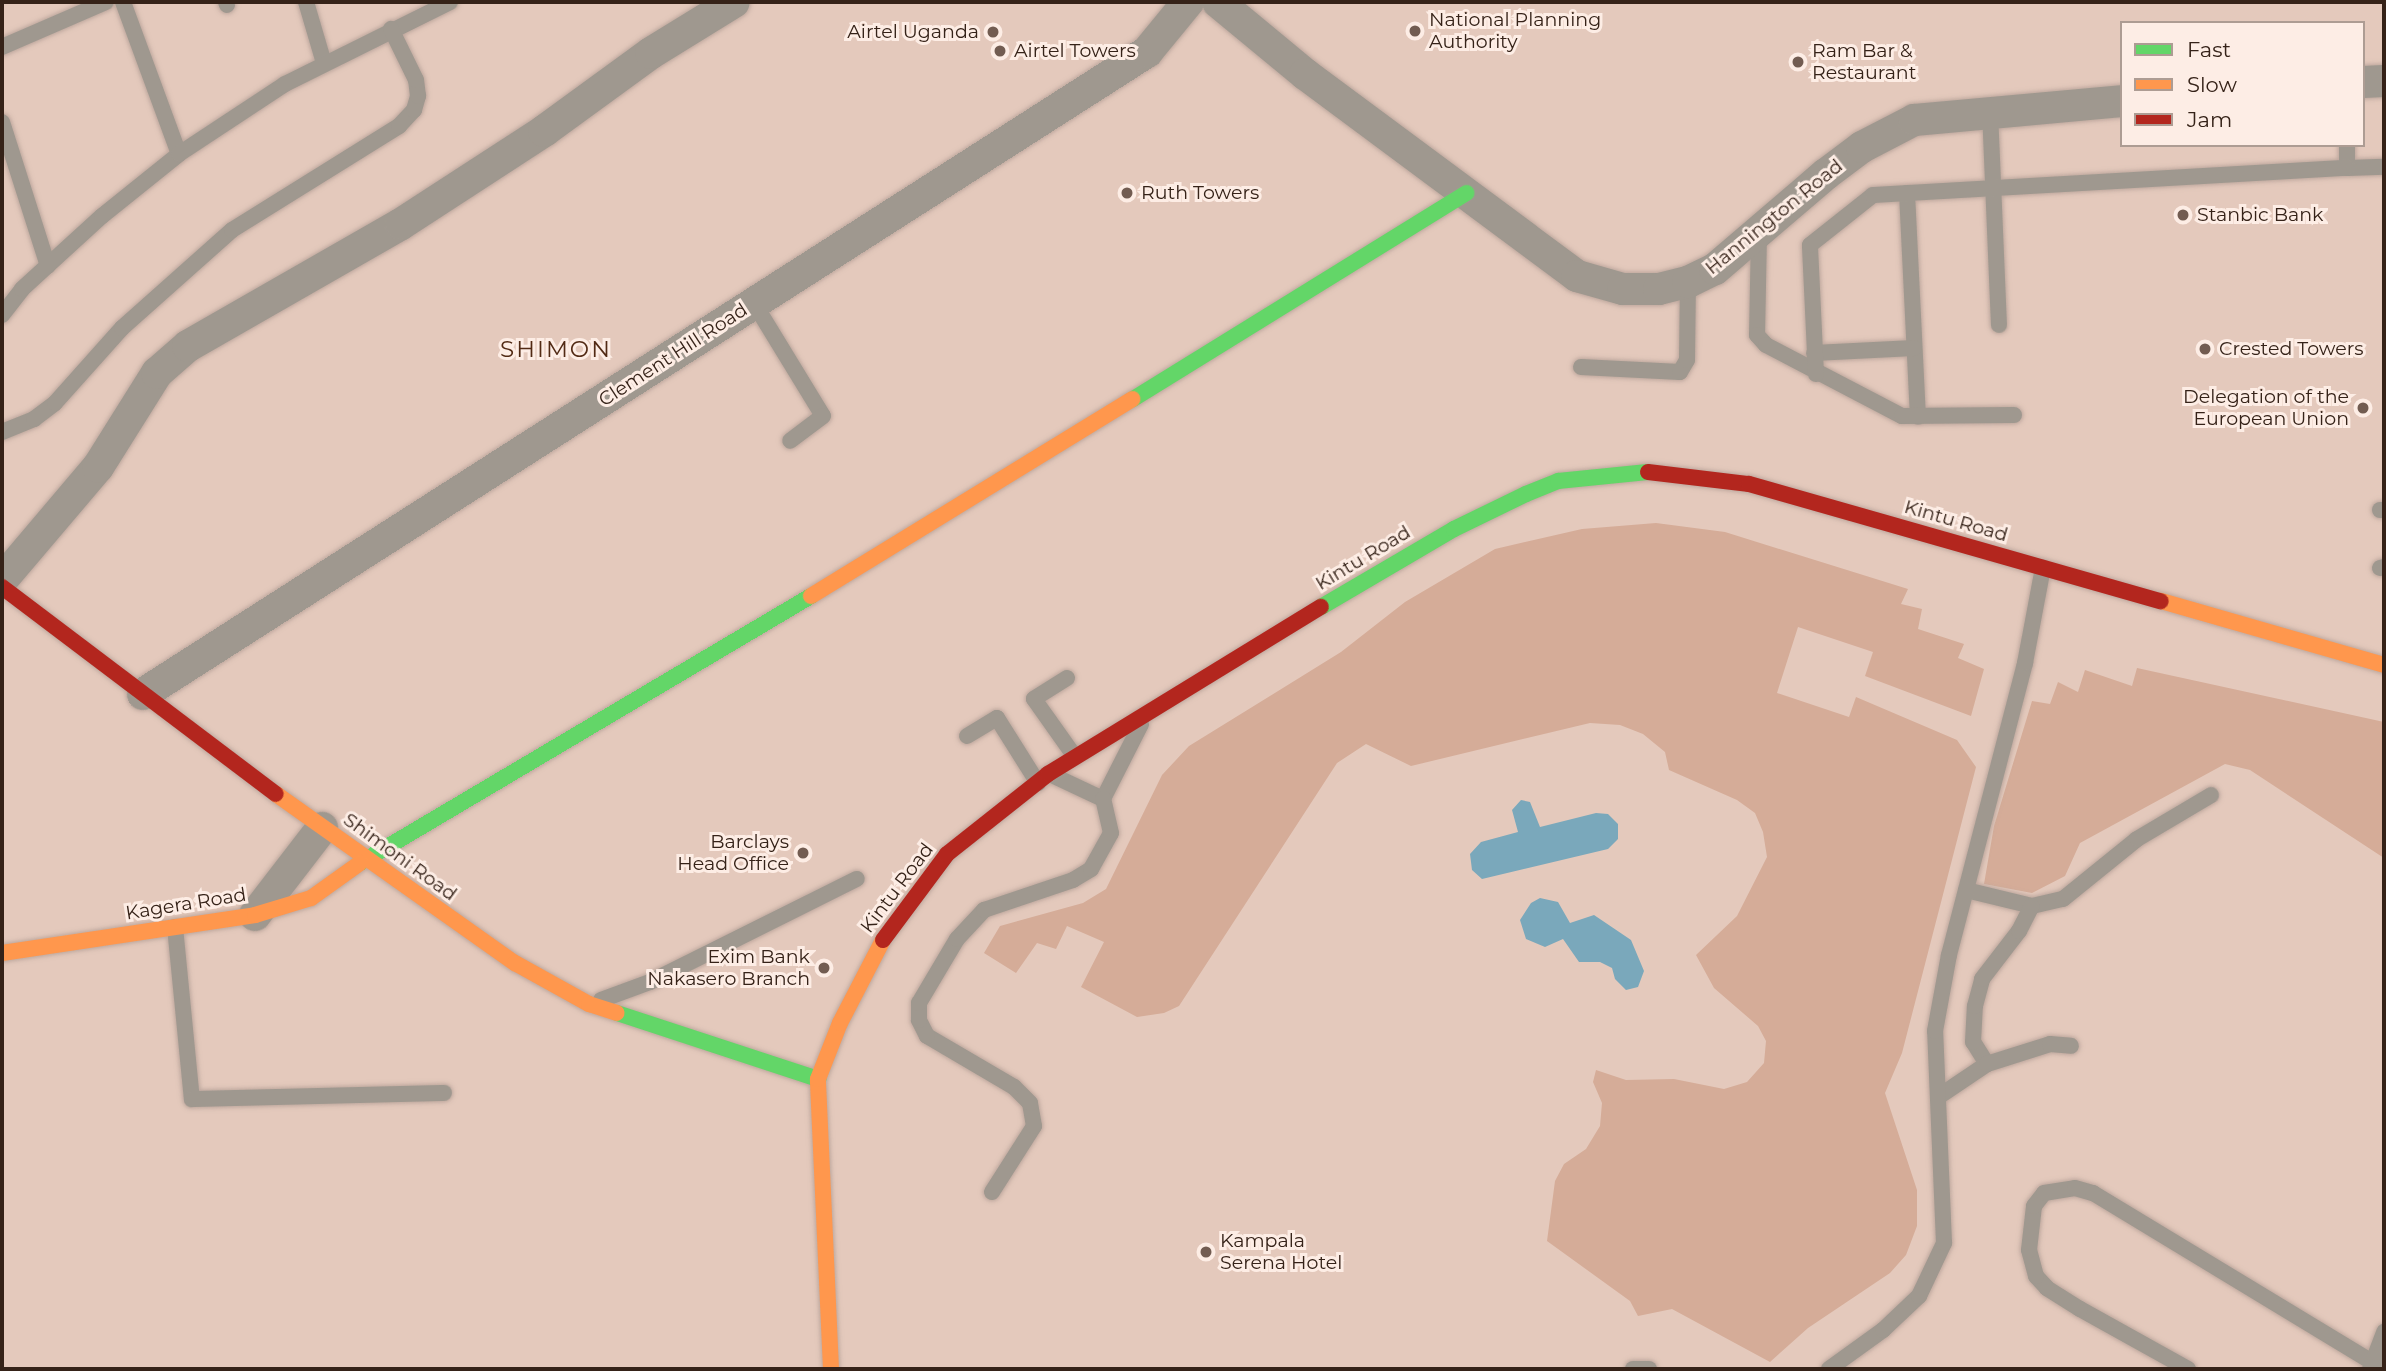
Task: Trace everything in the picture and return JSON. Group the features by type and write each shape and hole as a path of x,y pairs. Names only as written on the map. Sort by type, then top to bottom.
{"street":[{"path":"2,580 98,467 157,373 188,346 401,224 544,131 651,52 734,2"},
{"name":"Clement Hill Road","path":"143,694 1147,52 1188,2"},
{"name":"Hannington Road","path":"1218,2 1305,74 1577,276 1623,289 1659,289 1688,282 1715,269 1826,174 1895,127 1938,115 2120,101"},
{"path":"2365,82 2384,81"},
{"name":"Kagera Road","path":"2,953 255,915 311,898 364,860 867,563 1467,193"},
{"name":"Kintu Road","path":"831,1369 818,1079 840,1023 880,944 947,854 1043,778 1150,708 1454,529 1525,494 1579,477 1648,472 1749,484 2384,665"},
{"name":"Shimoni Road","path":"2,587 364,860 515,963 589,1004 818,1079"},
{"path":"255,915 322,828"}],"lane":[{"path":"2,47 106,2"},
{"path":"123,2 179,154"},
{"path":"306,2 324,63"},
{"path":"2,314 48,266 179,154 324,63 450,2"},
{"path":"2,432 34,419 55,403 122,328 232,230 399,126 414,110 418,96 416,80 391,29"},
{"path":"1990,111 1998,325"},
{"path":"2,122 6,150 48,266"},
{"path":"2347,147 2347,168"},
{"path":"1816,374 1810,245 1865,198 1993,187 2384,167"},
{"path":"1908,193 1918,417"},
{"path":"1759,233 1757,335 1816,374 1891,411 1918,417 2014,415"},
{"path":"1581,367 1681,372 1687,360 1688,282"},
{"path":"754,303 823,416 790,441"},
{"path":"1814,353 1914,348"},
{"path":"1829,1369 1884,1330 1919,1296 1944,1244 1941,1095 1936,1031 1966,890 2025,663 2043,568"},
{"path":"1067,678 1034,699 1075,757"},
{"path":"992,1192 1034,1126 1030,1103 1014,1087 927,1036 919,1020 919,1003 957,939 984,910 1073,880 1090,869 1111,833 1103,799 1150,708"},
{"path":"967,736 998,719 1043,778 1103,799"},
{"path":"1966,890 2032,906 2063,899 2137,839 2211,794"},
{"path":"589,1004 650,982 857,879"},
{"path":"1987,1064 1973,1042 1982,979 2032,906"},
{"path":"175,927 192,1099 444,1093"},
{"path":"1941,1095 1987,1064 2050,1044 2071,1046"},
{"path":"2188,1369 2047,1288 2036,1276 2029,1250 2034,1206 2044,1193 2075,1188 2093,1193 2376,1367 2384,1332"},
{"path":"1633,1369 1649,1369"}],"shaded area":[{"path":"1656,523 1725,532 1908,589 1901,604 1922,609 1918,629 1964,644 1958,658 1984,669 1971,716 1865,676 1873,652 1798,627 1777,693 1849,717 1856,697 1957,740 1976,767 1902,1053 1885,1093 1917,1190 1917,1226 1906,1255 1890,1273 1808,1328 1770,1362 1672,1309 1638,1316 1630,1301 1547,1241 1555,1181 1564,1164 1586,1149 1600,1126 1602,1103 1593,1082 1596,1070 1626,1080 1674,1079 1724,1089 1747,1082 1764,1063 1766,1041 1758,1026 1714,988 1696,955 1737,916 1767,857 1763,832 1755,813 1737,800 1669,770 1665,752 1643,734 1620,725 1590,723 1411,766 1366,744 1337,763 1179,1006 1164,1013 1137,1017 1081,987 1104,942 1067,926 1056,949 1037,943 1016,973 984,953 1000,926 1083,903 1106,889 1162,775 1189,746 1341,652 1405,602 1495,549 1582,529"},
{"path":"2137,668 2384,722 2384,858 2250,770 2225,764 2080,843 2065,876 2032,893 1984,884 1994,826 2032,701 2050,704 2058,682 2078,692 2085,670 2132,686"}],"water":[{"path":"1521,800 1530,802 1540,827 1596,813 1608,814 1618,824 1618,839 1608,849 1482,879 1472,870 1470,854 1481,842 1518,832 1512,810"},
{"path":"1540,898 1558,902 1570,923 1594,915 1631,940 1644,971 1638,987 1626,990 1615,979 1612,968 1600,962 1579,962 1563,939 1545,947 1526,939 1520,920 1531,903"}],"traffic: fast":[{"path":"1133,399 1467,193"},
{"path":"1321,607 1454,529 1526,494 1558,481 1648,472"},
{"path":"360,863 811,596"},
{"path":"617,1013 818,1079"}],"traffic: slow":[{"path":"811,596 1133,399"},
{"path":"2161,601 2384,665"},
{"path":"276,794 515,963 589,1004 617,1013"},
{"path":"2,953 255,915 311,898 360,863"},
{"path":"831,1369 818,1079 840,1023 883,940"}],"traffic: jam":[{"path":"1648,472 1749,484 2161,601"},
{"path":"2,587 276,794"},
{"path":"883,940 947,854 1048,774 1321,607"}],"place":[{"name":"National Planning Authority","path":"1415,31"},
{"name":"Airtel Uganda","path":"993,32"},
{"name":"Airtel Towers","path":"1000,51"},
{"name":"Ram Bar & Restaurant","path":"1798,62"},
{"name":"Ruth Towers","path":"1127,193"},
{"name":"Stanbic Bank","path":"2183,215"},
{"name":"Crested Towers","path":"2205,349"},
{"name":"Delegation of the European Union","path":"2363,408"},
{"name":"Barclays Head Office","path":"803,853"},
{"name":"Exim Bank Nakasero Branch","path":"824,968"},
{"name":"Kampala Serena Hotel","path":"1206,1252"}],"district":[{"name":"SHIMON","path":"556,349"}]}
